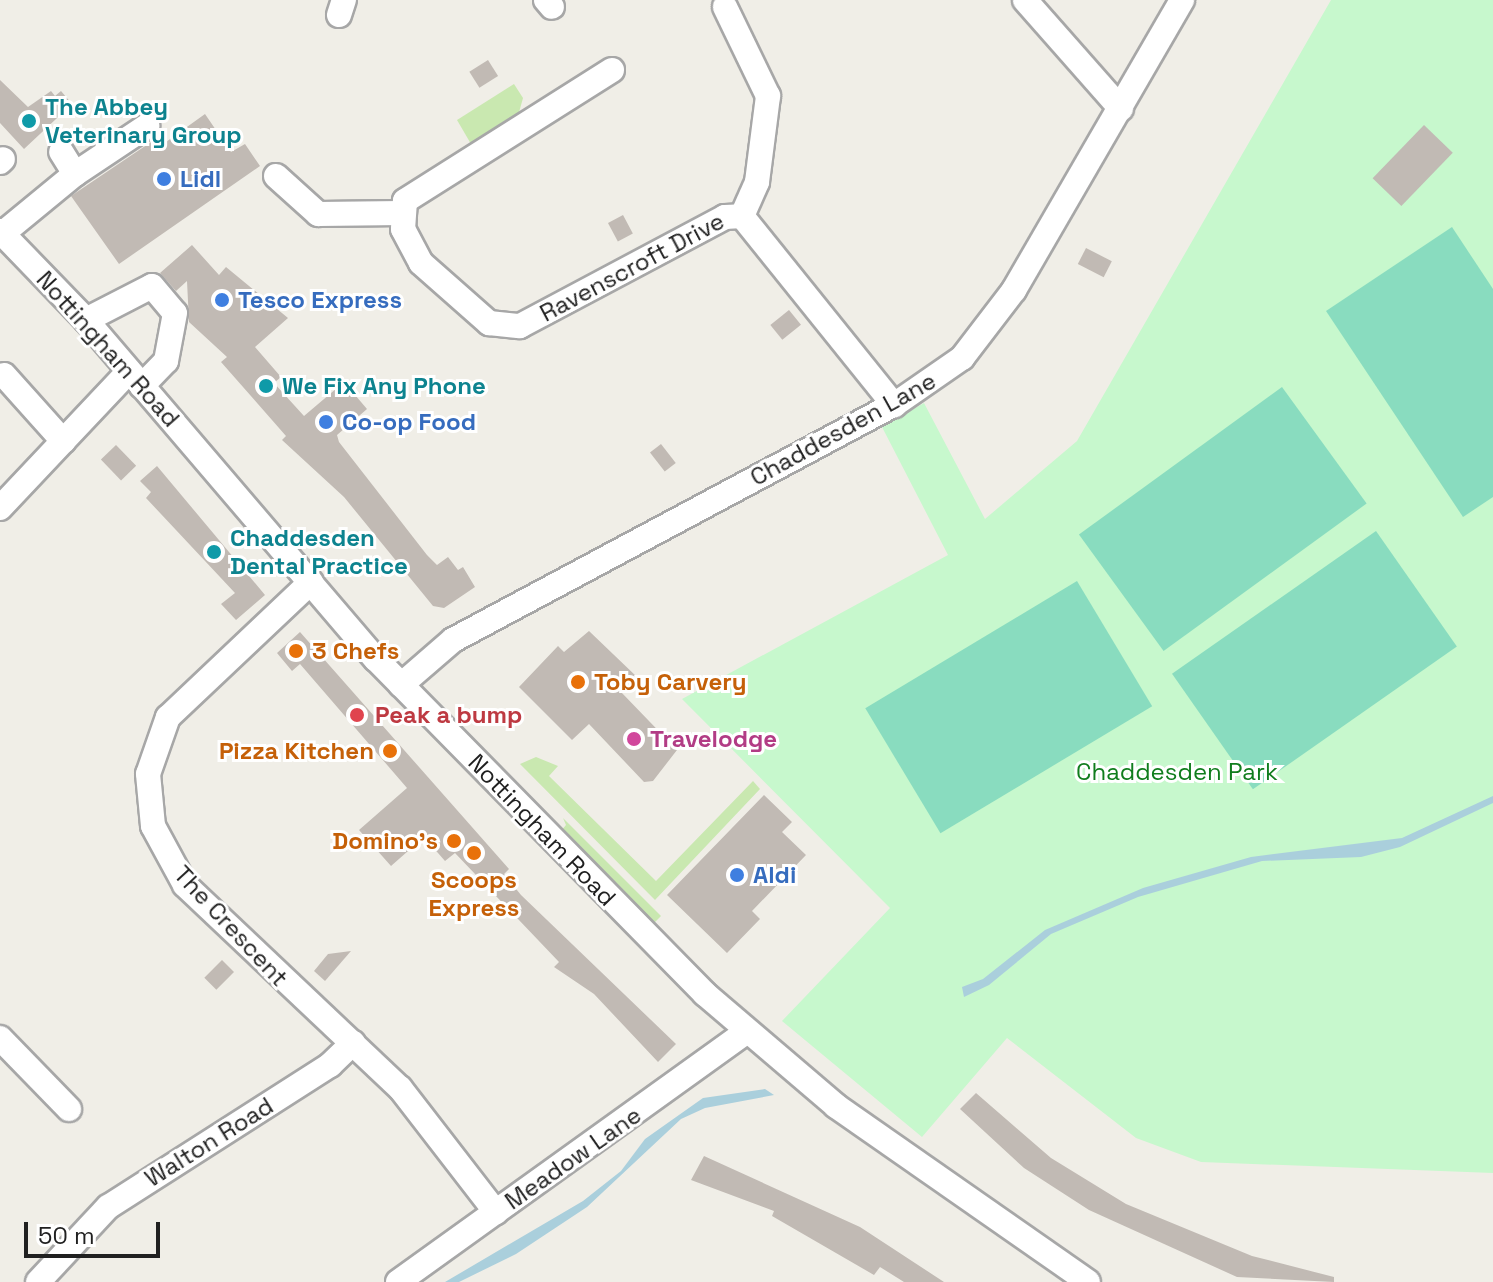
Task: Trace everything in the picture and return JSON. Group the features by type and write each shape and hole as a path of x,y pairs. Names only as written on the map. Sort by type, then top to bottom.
{"street":[{"path":"1025,0 1121,109"},
{"name":"Chaddesden Lane","path":"401,685 453,640 894,405 935,380 991,327 1182,0"},
{"name":"Ravenscroft Drive","path":"402,213 406,237 431,275 475,315 508,328 725,217 742,216 757,182 768,96 725,7"},
{"path":"276,176 318,214 402,213 409,195 426,183 612,70"},
{"path":"1,232 75,174 147,126"},
{"path":"61,152 75,174"},
{"path":"742,216 894,405"},
{"name":"Nottingham Road","path":"1,232 86,320 401,685 746,1032 836,1106 1088,1282"},
{"path":"0,508 63,441 136,378 166,361 175,313 152,286 86,320"},
{"path":"4,375 63,441"},
{"name":"The Crescent","path":"311,582 173,709 155,744 147,798 157,836 185,885 412,1101 496,1212"},
{"name":"Meadow Lane","path":"398,1282 746,1032"},
{"path":"0,1038 69,1109"},
{"name":"Walton Road","path":"38,1282 108,1207 330,1065 353,1043"}],"green space":[{"name":"Chaddesden Park","path":"1331,0 1493,0 1493,1173 1201,1162 1136,1138 1007,1038 922,1137 782,1021 890,908 682,699 948,555 882,427 924,403 985,519 1077,441"},
{"path":"514,84 523,98 518,116 471,144 457,120"},
{"path":"1452,227 1493,289 1493,497 1463,517 1326,311"},
{"path":"1282,387 1367,503 1164,651 1079,535"},
{"path":"1376,531 1457,647 1253,789 1172,674"},
{"path":"1077,581 1152,706 940,833 865,708"},
{"path":"536,757 558,766 549,776 656,881 753,781 760,789 655,900 520,764"},
{"path":"563,818 661,916 652,925 560,832 566,825"}],"water":[{"path":"1493,796 1493,803 1400,847 1361,857 1262,861 1138,897 1051,934 989,985 964,997 962,987 983,979 1045,930 1143,888 1251,857 1402,838"},
{"path":"765,1089 774,1095 705,1108 681,1119 587,1207 516,1254 459,1282 445,1282 583,1201 621,1171 645,1139 703,1098"}],"building":[{"path":"488,60 498,76 479,88 469,72"},
{"name":"The Abbey Veterinary Group","path":"0,80 28,107 51,91 55,96 61,91 72,104 24,149 0,123"},
{"name":"Lidl","path":"205,114 231,152 245,144 260,166 119,264 71,196 154,140 159,147"},
{"path":"1424,125 1453,153 1401,206 1373,178"},
{"path":"623,215 633,234 618,242 608,223"},
{"path":"192,245 219,275 226,267 288,318 255,347 281,377 274,383 304,416 344,382 367,409 337,435 339,442 427,555 437,565 448,557 458,570 463,567 475,587 444,608 433,606 344,497 282,440 286,436 221,362 227,357 189,322 187,281 176,291 160,273"},
{"path":"1086,248 1112,261 1104,277 1078,264"},
{"path":"789,310 801,325 782,340 770,325"},
{"path":"661,444 676,463 665,472 650,453"},
{"path":"116,445 136,466 121,480 101,460"},
{"path":"157,466 265,595 236,620 221,604 235,593 146,498 151,492 140,481"},
{"name":"Toby Carvery","path":"589,631 637,677 621,692 677,750 653,781 644,782 589,724 572,740 519,687 558,646 564,652"},
{"path":"300,632 509,869 504,874 521,895 676,1044 658,1062 594,994 554,967 559,962 455,853 445,861 424,837 391,866 359,830 407,788 300,664 292,671 277,653"},
{"name":"Aldi","path":"764,795 792,822 782,832 806,855 752,911 760,919 727,953 667,895"},
{"path":"351,951 325,981 314,971 328,954"},
{"path":"222,960 234,972 216,990 204,978"},
{"path":"976,1093 1051,1158 1126,1204 1252,1256 1334,1277 1334,1282 1237,1277 1089,1210 1024,1168 960,1109"},
{"path":"704,1156 860,1227 944,1282 904,1282 880,1267 874,1275 772,1216 774,1211 691,1180"}],"place":[{"name":"The Abbey Veterinary Group","path":"29,121"},
{"name":"Lidl","path":"164,179"},
{"name":"Tesco Express","path":"222,300"},
{"name":"We Fix Any Phone","path":"266,386"},
{"name":"Co-op Food","path":"326,422"},
{"name":"Chaddesden Dental Practice","path":"214,552"},
{"name":"3 Chefs","path":"296,651"},
{"name":"Toby Carvery","path":"578,682"},
{"name":"Peak a bump","path":"357,715"},
{"name":"Travelodge","path":"634,739"},
{"name":"Pizza Kitchen","path":"390,751"},
{"name":"Domino's","path":"454,841"},
{"name":"Scoops Express","path":"474,853"},
{"name":"Aldi","path":"737,875"}]}
